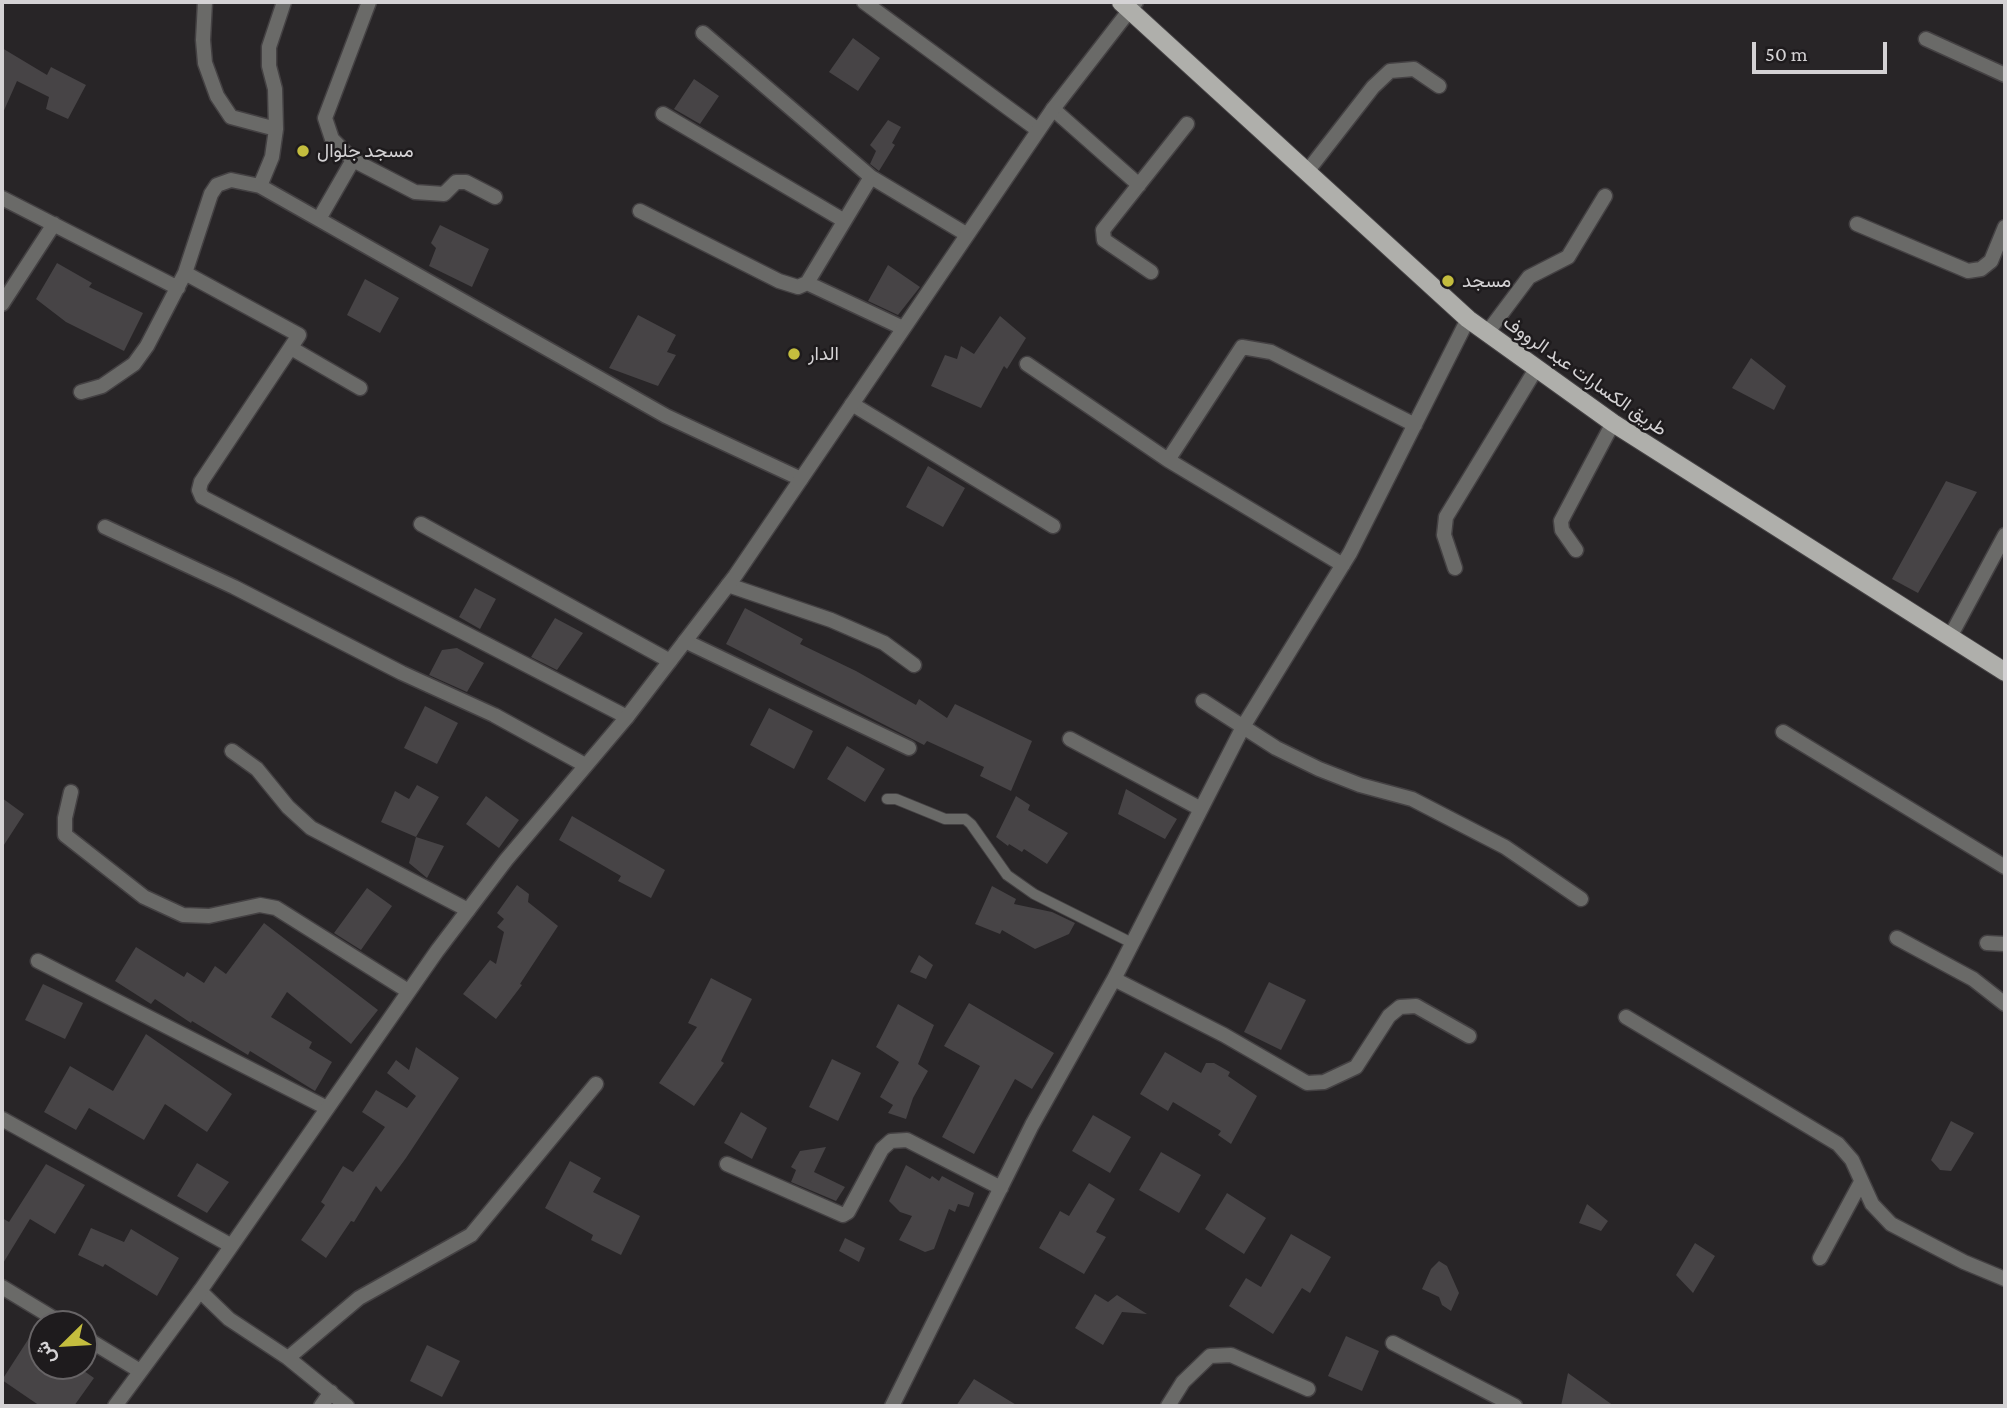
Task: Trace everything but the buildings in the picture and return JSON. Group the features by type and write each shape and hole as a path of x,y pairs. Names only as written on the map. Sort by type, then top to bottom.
{"main road":[{"name":"طريق الكسارات عبد الرووف","path":"1129,4 1306,173 1468,319 1613,423 2005,672"}],"street":[{"path":"205,2 205,63 218,96 231,117 276,129"},
{"path":"260,186 272,157 276,129 275,89 269,66 269,47 284,2"},
{"path":"369,2 325,118 332,139 353,160 415,192 444,194 456,182 466,182 495,197"},
{"path":"864,2 1038,130"},
{"path":"115,1406 200,1291 408,991 468,910 626,717 728,585 966,234 1129,4"},
{"path":"704,33 871,177 966,234"},
{"path":"1926,39 2005,75"},
{"path":"1306,173 1373,87 1390,71 1414,69 1439,86"},
{"path":"1053,108 1139,185"},
{"path":"663,114 843,220"},
{"path":"1151,272 1104,240 1103,230 1187,124"},
{"path":"319,219 353,160"},
{"path":"640,211 779,281 798,287 807,283 871,177"},
{"path":"81,392 102,386 134,364 185,273 211,194 217,185 231,180 260,186 666,416 801,478"},
{"path":"1487,333 1529,277 1568,257 1605,196"},
{"path":"2,198 178,288"},
{"path":"1857,224 1968,271 1982,270 1991,261 2005,227"},
{"path":"2,304 54,225"},
{"path":"185,273 299,335 201,482 199,490 202,497 626,717"},
{"path":"807,283 903,328"},
{"path":"892,1406 1001,1188 1114,979 1244,725 1343,565 1468,319"},
{"path":"1168,460 1242,347 1271,352 1415,425"},
{"path":"291,348 360,388"},
{"path":"1027,364 1168,460 1343,565"},
{"path":"1455,568 1444,535 1446,517 1536,369"},
{"path":"852,404 1053,526"},
{"path":"1576,550 1562,530 1561,521 1613,423"},
{"path":"421,524 670,661"},
{"path":"105,527 234,587 402,673 494,715 585,765"},
{"path":"1950,637 2005,535"},
{"path":"728,585 831,620 884,643 914,665"},
{"path":"685,642 909,748"},
{"path":"1203,701 1276,748 1319,769 1360,785 1412,799 1505,848 1581,899"},
{"path":"1783,732 2005,867"},
{"path":"1070,739 1201,809"},
{"path":"232,751 257,769 288,807 311,828 468,910"},
{"path":"71,792 65,818 65,835 144,897 183,915 208,916 260,905 276,908 408,991"},
{"path":"1897,938 1973,979 2005,1004"},
{"path":"1987,943 2005,944"},
{"path":"38,961 327,1108"},
{"path":"1114,979 1224,1035 1307,1083 1324,1082 1356,1067 1389,1016 1400,1007 1416,1006 1469,1036"},
{"path":"1626,1017 1838,1144 1852,1160 1872,1204 1891,1224 1964,1262 2005,1279"},
{"path":"288,1358 359,1298 481,1226 596,1084"},
{"path":"2,1119 230,1245"},
{"path":"727,1164 843,1215 848,1212 882,1149 891,1141 907,1140 1001,1188"},
{"path":"1820,1258 1861,1182"},
{"path":"2,1287 40,1310"},
{"path":"200,1291 229,1319 288,1358 347,1406"},
{"path":"1393,1343 1515,1406"},
{"path":"98,1345 141,1371"},
{"path":"1167,1406 1183,1382 1210,1356 1231,1355 1308,1389"},
{"path":"321,1406 331,1392"}],"lane":[{"path":"887,799 895,799 945,820 965,819 1007,874 1034,894 1132,943"}],"place":[{"name":"مسجد جلوال","path":"303,151"},
{"name":"مسجد","path":"1448,281"},
{"name":"الدار","path":"794,354"}]}
